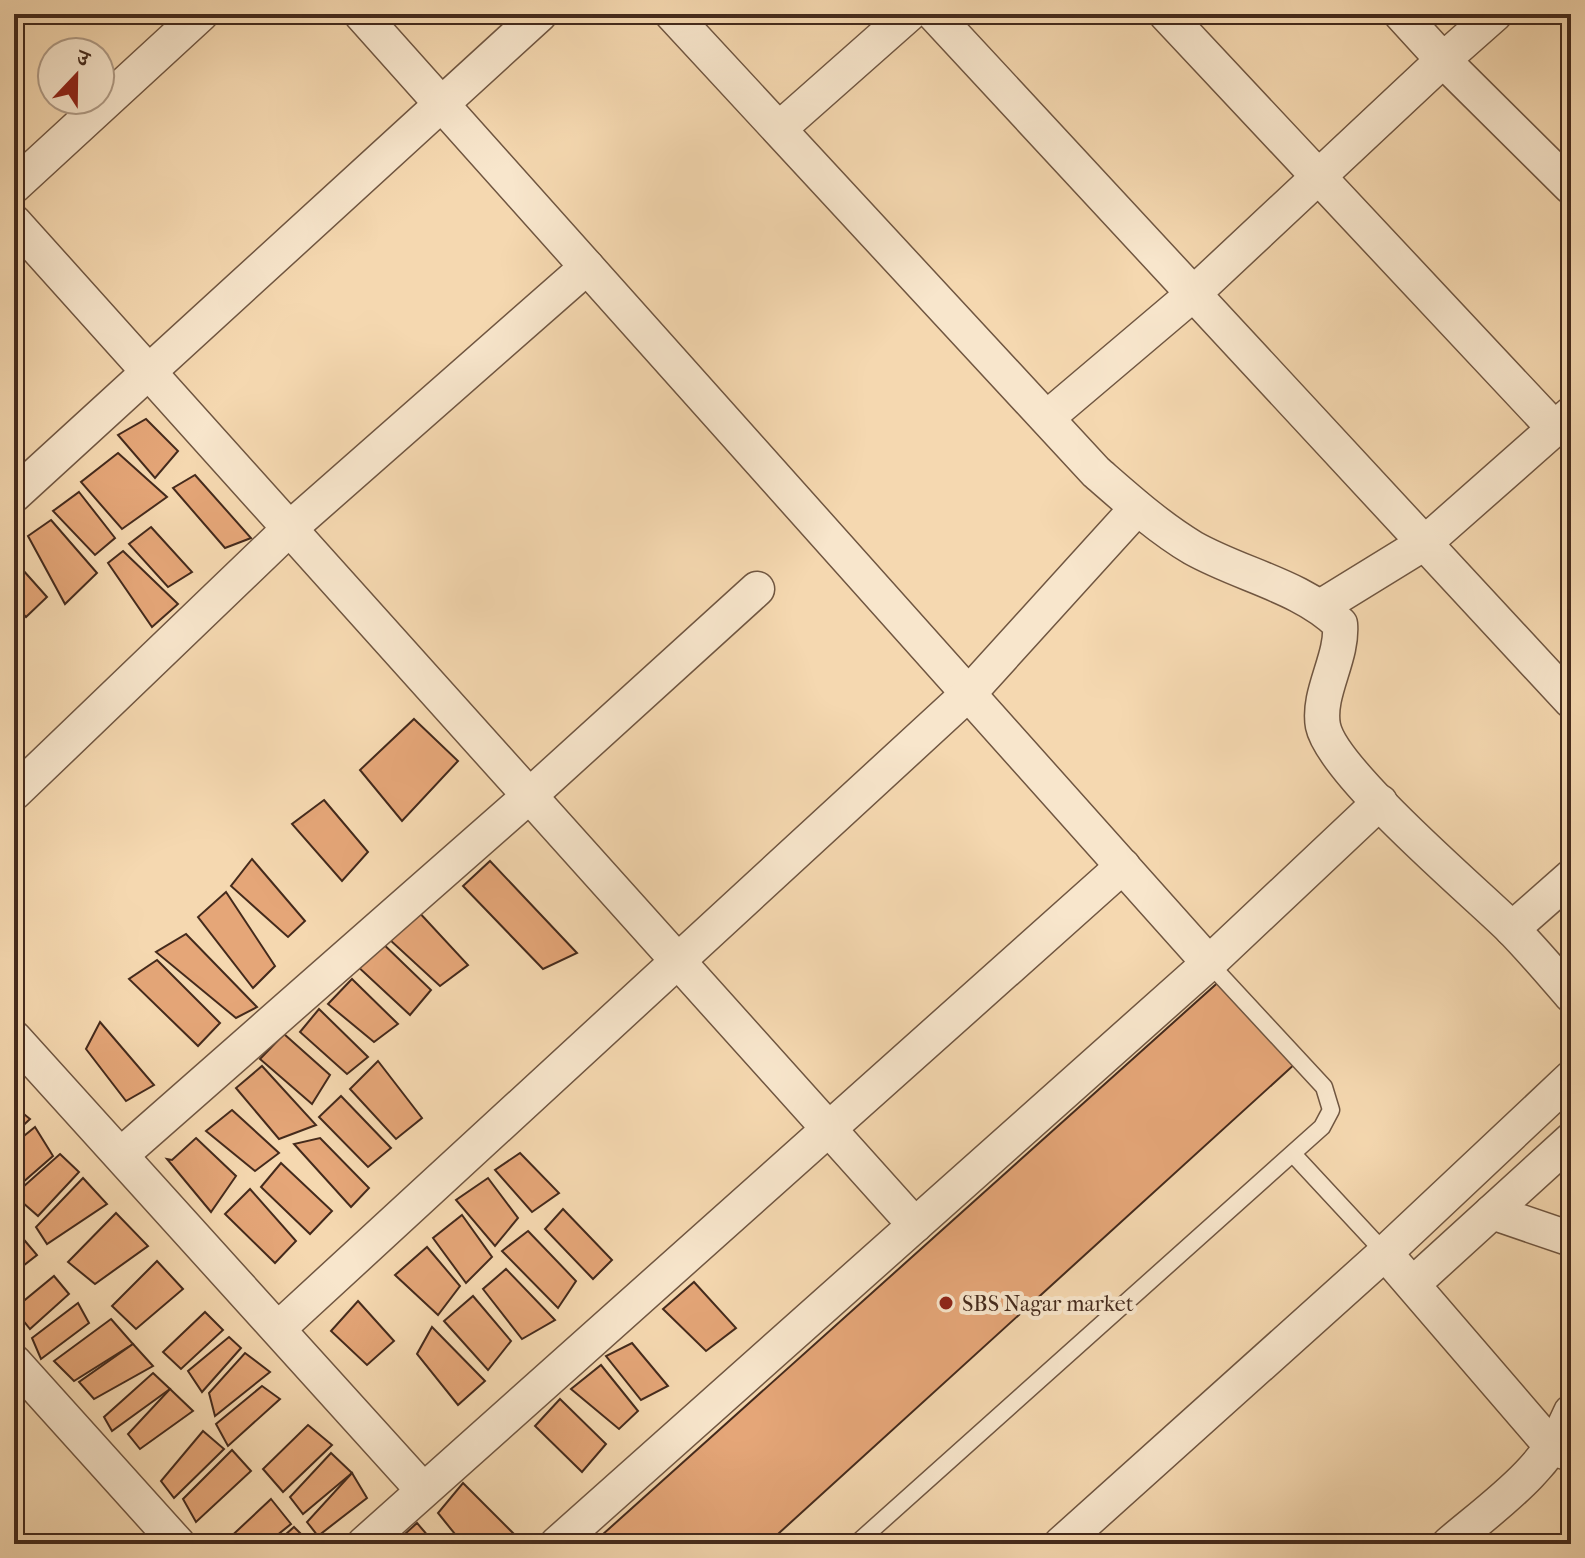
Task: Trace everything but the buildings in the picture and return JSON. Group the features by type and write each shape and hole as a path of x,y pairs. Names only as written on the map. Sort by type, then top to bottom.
{"street":[{"path":"14,186 201,14"},
{"path":"361,14 1209,963"},
{"path":"14,495 442,107 540,14"},
{"path":"672,14 1096,472 1137,508 1193,548 1322,606 1340,624 1342,643 1322,722 1328,742 1380,802 1512,929 1571,995"},
{"path":"779,129 909,14"},
{"path":"934,14 1571,701"},
{"path":"1166,14 1316,177 1563,422 1426,542 1322,606"},
{"path":"1401,14 1443,60 1571,186"},
{"path":"1048,417 1192,295 1495,14"},
{"path":"14,222 915,1225"},
{"path":"14,793 289,529 587,267"},
{"path":"278,1329 970,692 1137,508"},
{"path":"121,1155 528,797 757,589"},
{"path":"557,1544 1209,963 1380,802"},
{"path":"364,1544 1123,866"},
{"path":"1512,929 1571,877"},
{"path":"14,1038 423,1490"},
{"path":"1061,1544 1385,1253 1571,1078"},
{"path":"1413,1284 1571,1140"},
{"path":"1492,1212 1571,1239"},
{"path":"1385,1253 1562,1451"},
{"path":"14,1362 178,1544"},
{"path":"1449,1544 1562,1451 1571,1412"}],"lane":[{"path":"856,1544 1322,1127 1331,1110 1324,1087 1209,963"},
{"path":"1293,1154 1385,1253"}],"place":[{"name":"SBS Nagar market","path":"946,1303"}]}
